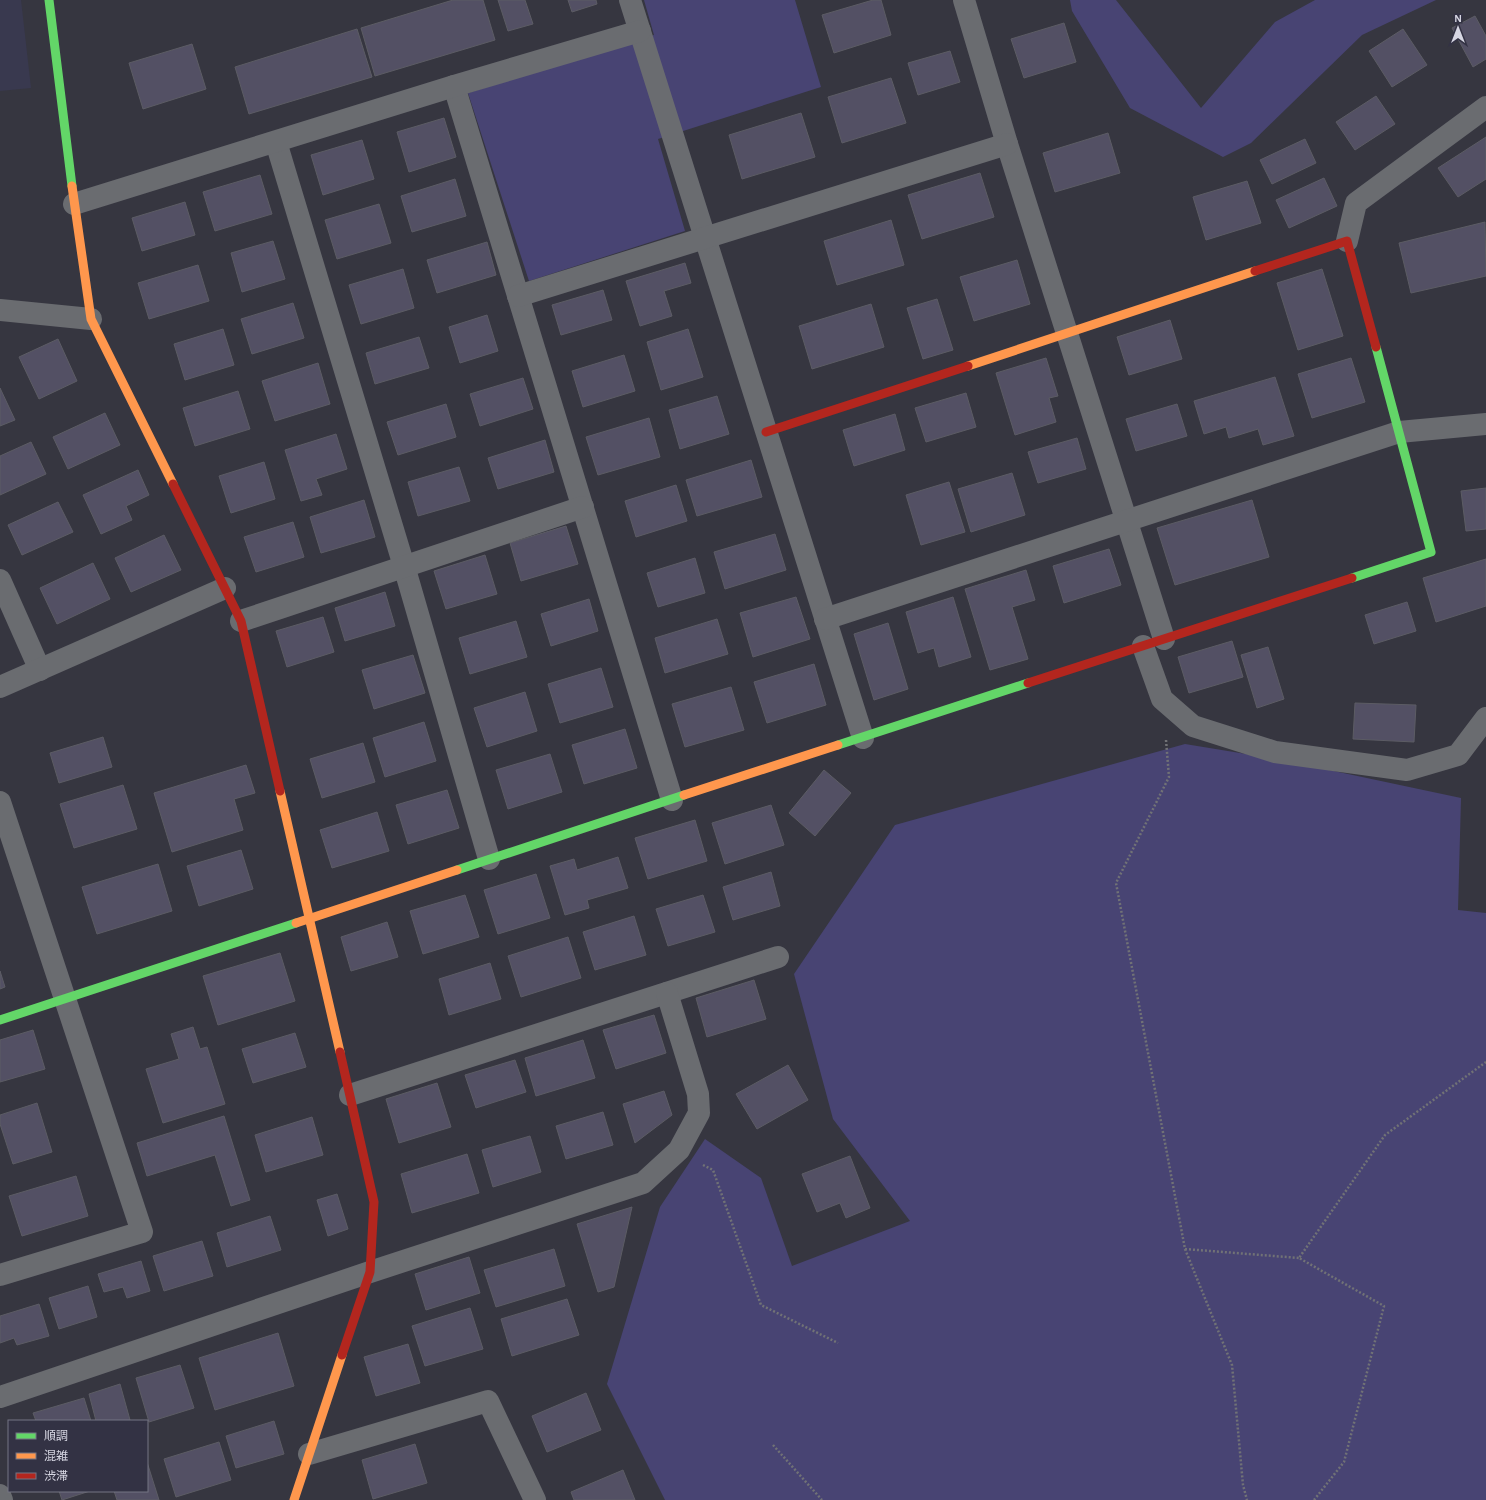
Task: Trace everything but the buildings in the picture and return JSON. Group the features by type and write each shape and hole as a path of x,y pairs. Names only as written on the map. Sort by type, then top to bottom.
{"street":[{"path":"49,0 74,204 91,319 241,621 374,1202 370,1272 294,1500"},
{"path":"630,0 863,738"},
{"path":"964,0 1007,144 1164,639"},
{"path":"74,204 454,86 640,31"},
{"path":"454,86 672,800"},
{"path":"0,1020 1432,552 1347,241 1356,202 1486,107"},
{"path":"276,142 404,566 489,859"},
{"path":"518,296 1007,144"},
{"path":"766,432 1347,241"},
{"path":"0,310 91,319"},
{"path":"825,619 1399,432 1486,424"},
{"path":"241,621 583,507"},
{"path":"0,580 40,670"},
{"path":"0,687 225,588"},
{"path":"1143,646 1162,699 1193,726 1275,752 1407,770 1458,756 1486,718"},
{"path":"0,802 142,1232 0,1275"},
{"path":"350,1095 778,957"},
{"path":"0,1397 370,1272 642,1183 679,1150 699,1113 698,1094 667,993"},
{"path":"309,1454 488,1401 535,1500"},
{"path":"0,1495 2,1500"}],"path":[{"path":"1162,699 1169,777 1116,883 1185,1249 1232,1365 1243,1485 1247,1500"},
{"path":"1299,1258 1385,1135 1486,1062"},
{"path":"679,1150 713,1170 761,1305 838,1343"},
{"path":"1185,1249 1299,1258 1384,1306 1344,1462 1314,1500"},
{"path":"773,1445 822,1500"}],"shaded area":[{"path":"0,0 21,0 31,88 0,91"},
{"path":"644,0 795,0 821,87 658,139 685,231 529,281 468,93 654,35"},
{"path":"1070,0 1116,0 1201,108 1275,22 1315,0 1436,0 1362,35 1251,143 1223,157 1130,108 1072,11"},
{"path":"1185,744 1282,760 1461,798 1458,910 1486,913 1486,1500 665,1500 607,1384 660,1207 705,1139 761,1178 792,1266 910,1221 833,1119 794,974 895,825"}],"traffic: fast":[{"path":"49,0 72,186"},
{"path":"1352,578 1431,552 1376,347"},
{"path":"838,745 1028,683"},
{"path":"457,870 684,795"},
{"path":"0,1020 296,923"}],"traffic: slow":[{"path":"72,186 91,319 173,484"},
{"path":"968,366 1255,271"},
{"path":"684,795 838,745"},
{"path":"280,791 340,1052"},
{"path":"296,923 457,870"},
{"path":"294,1500 342,1355"}],"traffic: jam":[{"path":"1255,271 1347,241 1376,347"},
{"path":"766,432 968,366"},
{"path":"173,484 241,621 280,791"},
{"path":"1028,683 1352,578"},
{"path":"340,1052 374,1202 370,1272 342,1355"}]}
